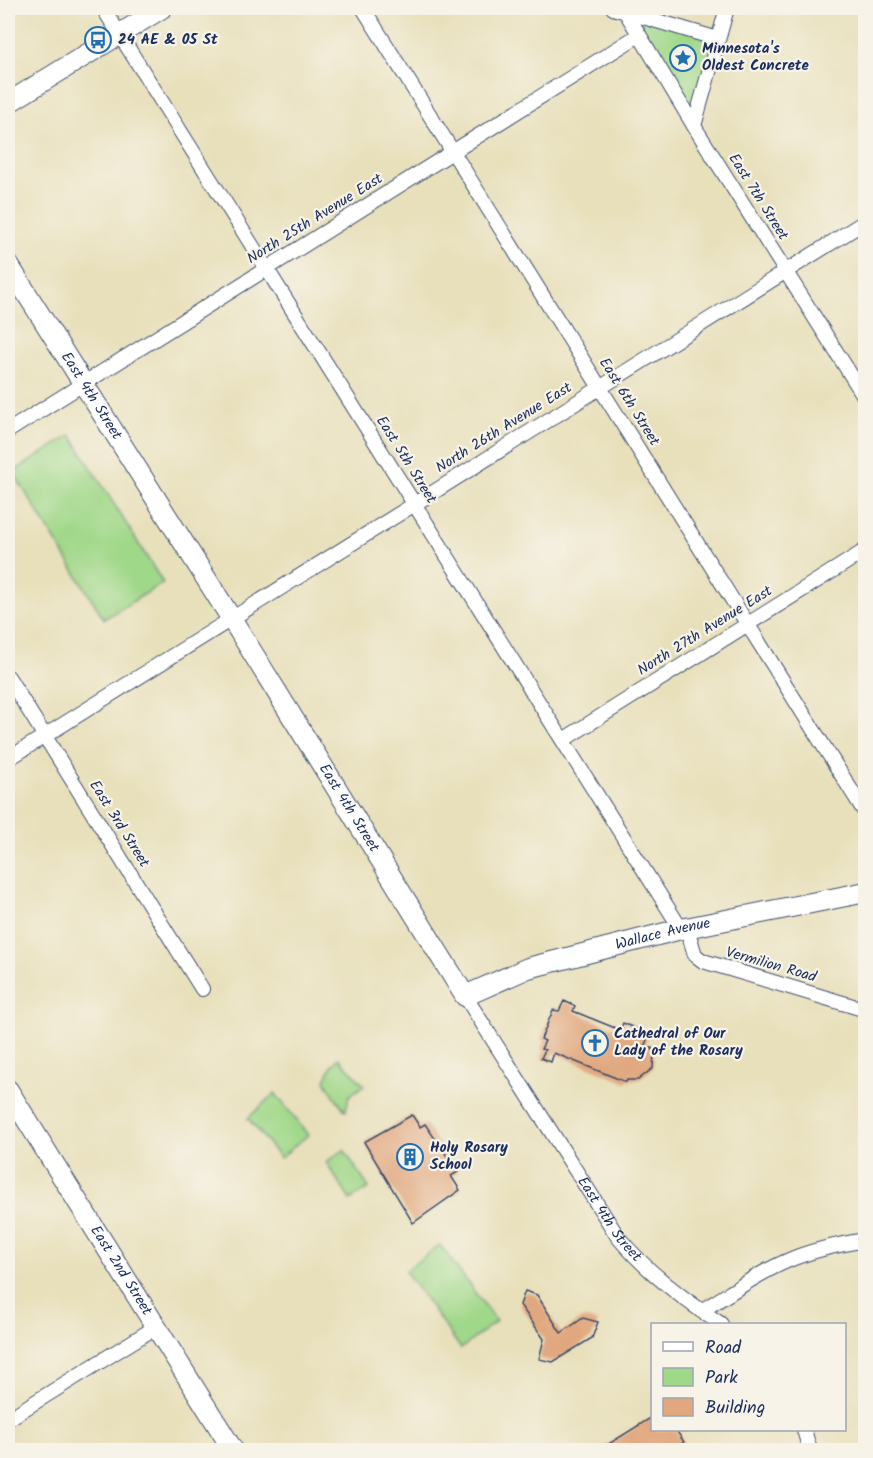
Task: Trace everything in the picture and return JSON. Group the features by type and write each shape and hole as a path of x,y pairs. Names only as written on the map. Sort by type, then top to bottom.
{"main road":[{"path":"8,103 162,8"},
{"name":"East 4th Street","path":"8,264 465,996"},
{"name":"Wallace Avenue","path":"465,996 528,968 684,929 866,892"},
{"name":"East 2nd Street","path":"8,1090 233,1450"}],"street":[{"name":"East 5th Street","path":"103,8 684,929"},
{"name":"East 6th Street","path":"363,8 866,814"},
{"path":"694,126 727,8"},
{"path":"619,9 718,39"},
{"name":"East 7th Street","path":"619,9 639,34 694,126 866,399"},
{"name":"North 25th Avenue East","path":"8,431 639,34"},
{"name":"North 26th Avenue East","path":"8,759 866,221"},
{"name":"North 27th Avenue East","path":"563,740 866,550"},
{"name":"East 3rd Street","path":"8,677 202,989"},
{"name":"Vermilion Road","path":"684,929 695,955 703,961 866,1010"},
{"name":"East 4th Street","path":"465,996 618,1237 654,1274 719,1323"},
{"path":"701,1311 757,1276 793,1258 832,1246 866,1240"},
{"path":"8,1419 156,1327"},
{"path":"804,1431 810,1450"}],"green space":[{"path":"625,11 718,39 694,126"},
{"path":"71,435 163,583 104,619 13,472"},
{"path":"339,1058 364,1085 349,1096 346,1111 325,1080 333,1064"},
{"path":"275,1093 308,1135 280,1158 248,1118"},
{"path":"344,1150 369,1188 350,1200 326,1162"},
{"path":"440,1245 496,1321 461,1349 405,1271"}],"building":[{"name":"Cathedral of Our Lady of the Rosary","path":"564,1001 575,1006 573,1011 620,1030 623,1023 649,1034 645,1045 652,1048 654,1053 653,1068 638,1080 627,1080 626,1082 554,1053 551,1062 541,1058 545,1050 541,1049 545,1041 541,1039 553,1010 559,1011"},
{"name":"Holy Rosary School","path":"412,1115 420,1127 425,1124 458,1172 451,1176 460,1190 413,1223 364,1142"},
{"path":"525,1291 537,1295 561,1333 583,1318 598,1322 592,1338 553,1362 539,1359 544,1339 520,1305"},
{"path":"651,1418 651,1431 677,1431 684,1442 672,1450 599,1450"}],"place":[{"name":"24 AE & 05 St","path":"98,40"},
{"name":"Minnesota's Oldest Concrete","path":"683,58"},
{"name":"Cathedral of Our Lady of the Rosary","path":"595,1043"},
{"name":"Holy Rosary School","path":"410,1157"}]}
